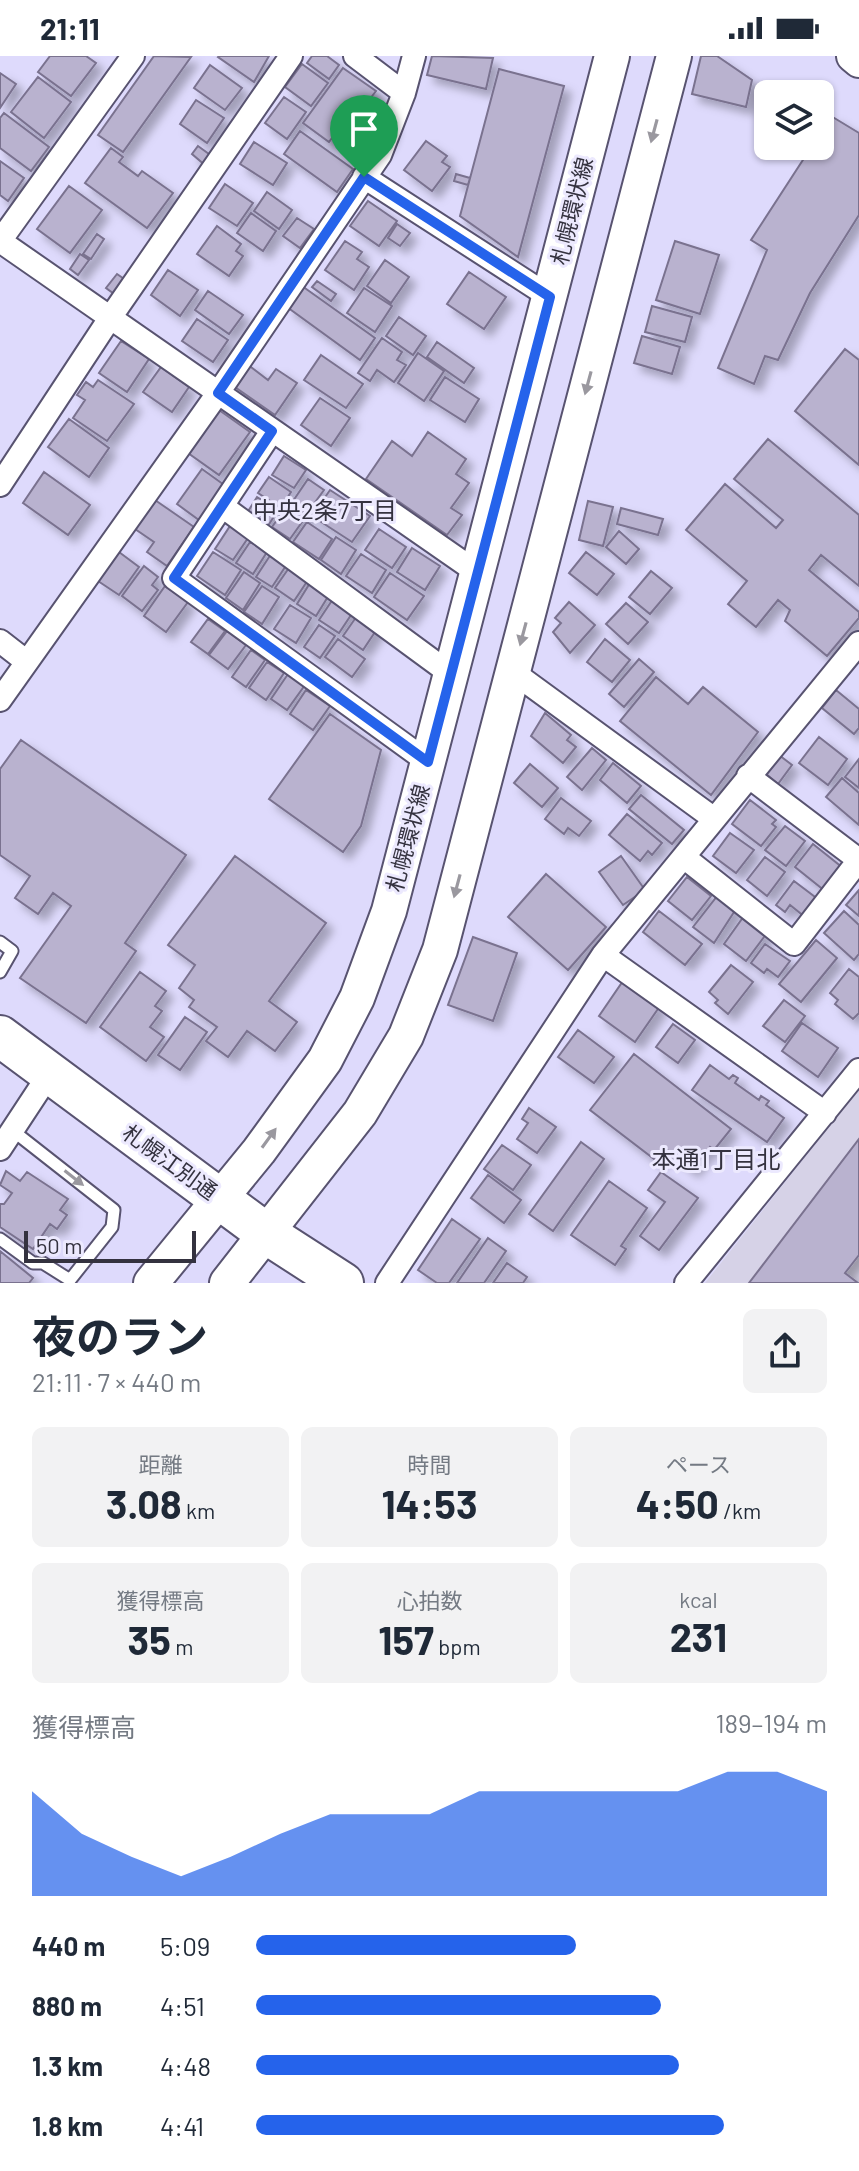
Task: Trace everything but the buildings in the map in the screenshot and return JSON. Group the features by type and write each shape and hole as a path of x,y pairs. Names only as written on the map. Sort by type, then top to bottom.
{"highway":[{"name":"札幌江別通","path":"0,1036 267,1234 343,1283"}],"main road":[{"name":"札幌環状線","path":"151,1283 259,1151 325,1060 357,998 389,911 612,56"},
{"path":"227,1283 360,1113 406,1036 440,950 674,56"}],"street":[{"path":"133,56 0,241 478,573"},
{"path":"0,485 110,318 291,56"},
{"path":"355,56 404,93"},
{"path":"0,700 218,393 380,155 404,93 414,56"},
{"path":"853,56 859,61"},
{"path":"364,177 550,297"},
{"path":"272,431 174,578 428,762"},
{"path":"222,506 452,675"},
{"path":"0,641 27,662"},
{"path":"387,1283 603,955 859,643"},
{"path":"513,672 713,818"},
{"path":"685,858 794,944 859,860 748,776"},
{"path":"603,955 825,1113"},
{"path":"686,1283 859,1070"},
{"path":"6,1139 50,1073"}],"lane":[{"path":"0,942 12,951 0,972"},
{"path":"0,1239 33,1263 43,1263 70,1280 112,1227 114,1210 6,1139"}],"shaded area":[{"path":"859,1089 859,1283 705,1283"}],"district":[{"name":"中央2条7丁目","path":"325,511"},
{"name":"本通1丁目北","path":"716,1160"}],"route":[{"path":"364,177 550,297 428,762 174,578 272,431 218,393 364,177"}]}
